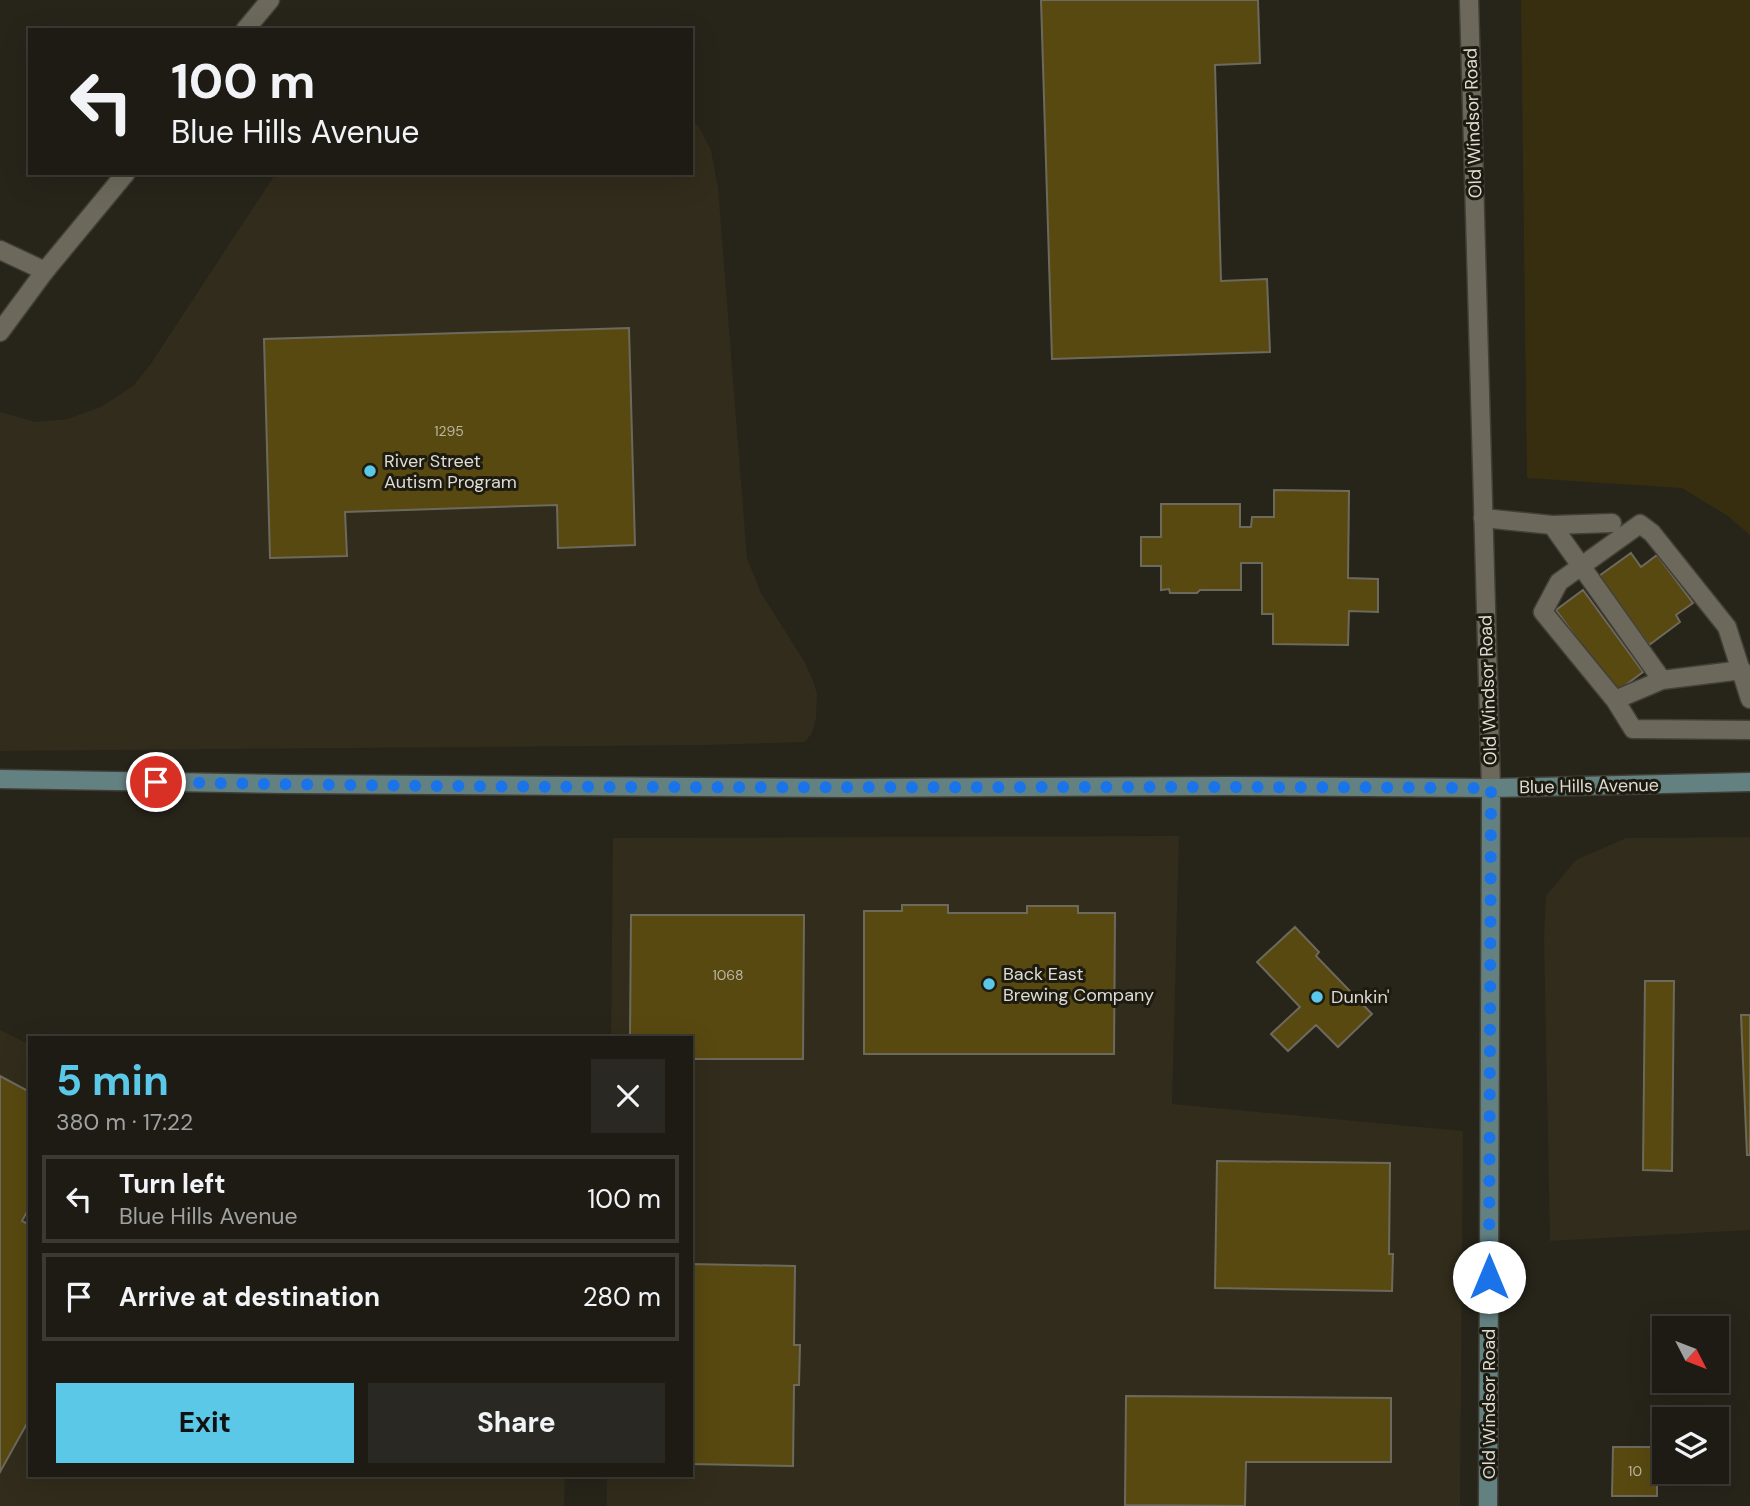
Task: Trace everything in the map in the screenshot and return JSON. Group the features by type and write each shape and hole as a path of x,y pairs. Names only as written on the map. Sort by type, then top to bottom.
{"main road":[{"name":"Blue Hills Avenue","path":"0,779 574,787 1491,788 1750,782"},
{"name":"Old Windsor Road","path":"1488,1506 1491,788"}],"street":[{"path":"247,28 270,0"},
{"name":"Old Windsor Road","path":"1469,0 1491,788"},
{"path":"0,332 45,271 124,175"},
{"path":"0,250 45,271"},
{"path":"1483,518 1552,525 1612,523"},
{"path":"1750,699 1727,627 1652,533 1640,524 1579,565 1559,582 1543,612 1615,700 1633,729 1750,730"},
{"path":"1552,525 1662,680"},
{"path":"1615,700 1662,680 1742,670"}],"shaded area":[{"path":"1521,0 1750,0 1750,535 1728,516 1682,488 1527,478"},
{"name":"River Street Autism Program","path":"693,120 711,150 718,188 747,558 761,593 804,661 814,683 817,694 816,719 812,733 805,742 708,745 0,751 0,412 36,422 67,419 101,407 133,386 150,365 275,175 693,175"},
{"path":"1179,836 1172,1104 1463,1131 1460,1506 607,1506 607,1477 693,1477 693,1036 611,1036 613,838"},
{"path":"1750,837 1750,1230 1550,1241 1544,938 1546,896 1576,860 1626,838"},
{"path":"0,1030 28,1044 28,1477 565,1477 564,1506 0,1506"}],"building":[{"path":"1041,0 1258,0 1260,63 1215,65 1221,281 1267,279 1270,352 1052,359"},
{"path":"629,328 635,545 558,548 557,505 345,512 347,556 270,558 264,339"},
{"path":"1274,490 1349,491 1348,578 1378,579 1378,612 1349,611 1348,645 1273,644 1273,614 1262,614 1262,563 1241,563 1241,590 1200,590 1197,593 1170,593 1169,589 1161,590 1161,566 1141,566 1141,537 1161,537 1161,504 1240,504 1240,527 1251,527 1252,517 1274,517"},
{"path":"1631,553 1641,567 1657,555 1693,603 1676,615 1680,622 1649,645 1599,576"},
{"path":"1583,590 1643,672 1616,692 1556,610"},
{"name":"Back East Brewing Company","path":"902,905 948,905 948,913 1027,913 1027,906 1078,906 1078,913 1115,913 1114,1054 864,1054 864,911 902,911"},
{"path":"631,915 804,915 803,1059 693,1059 693,1036 630,1036"},
{"path":"1295,927 1319,952 1316,956 1372,1014 1338,1047 1316,1025 1288,1051 1271,1034 1300,1007 1257,962"},
{"path":"1645,981 1674,981 1672,1171 1643,1170"},
{"path":"1741,1015 1750,1015 1750,1155 1747,1155"},
{"path":"0,1076 28,1091 28,1210 22,1221 28,1224 28,1422 0,1472"},
{"path":"1217,1161 1390,1163 1389,1254 1393,1254 1392,1291 1215,1288"},
{"path":"693,1264 795,1266 794,1345 800,1345 799,1385 794,1385 793,1466 693,1464"},
{"path":"1126,1396 1391,1398 1391,1462 1246,1462 1245,1506 1125,1505"},
{"path":"1613,1447 1652,1447 1652,1484 1657,1484 1657,1496 1612,1496"}],"place":[{"name":"River Street Autism Program","path":"370,471"},
{"name":"Back East Brewing Company","path":"989,984"},
{"name":"Dunkin'","path":"1317,997"}],"route":[{"path":"156,782 574,787 1491,788 1489,1277"}]}
